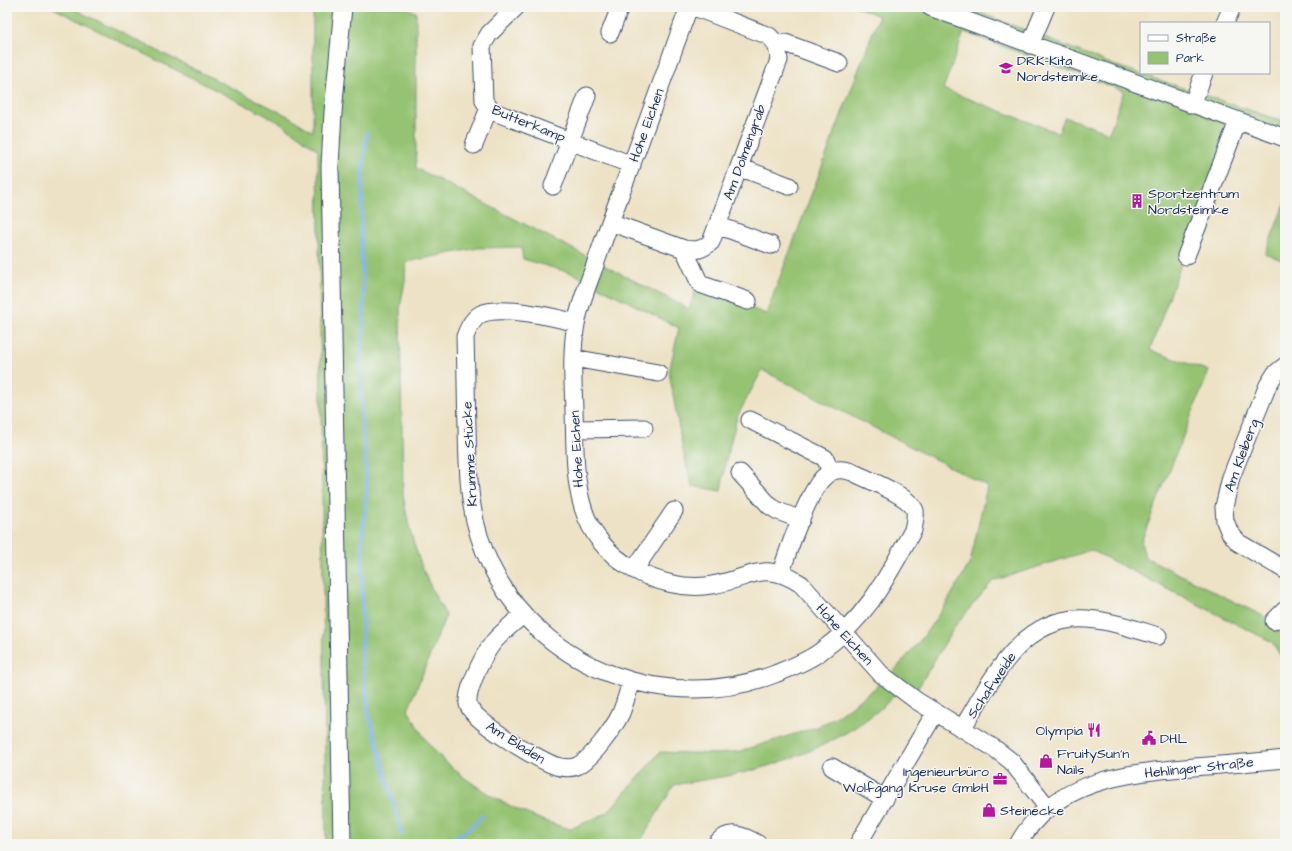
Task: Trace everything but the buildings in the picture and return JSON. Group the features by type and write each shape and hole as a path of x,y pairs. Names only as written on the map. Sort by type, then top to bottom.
{"street":[{"path":"342,844 330,160 343,7"},
{"name":"Butterkamp","path":"516,7 489,34 482,46 484,101 489,108 492,111 632,165"},
{"path":"610,33 620,7"},
{"name":"Hohe Eichen","path":"689,7 610,222 576,323 573,358 576,480 582,508 597,536 608,550 621,562 634,570 665,582 692,587 714,585 761,571 781,573 801,584 881,674 894,685 935,713 1011,761 1048,808"},
{"path":"694,7 769,36 776,45 785,43 839,62"},
{"path":"930,7 1192,105 1238,120 1285,138"},
{"path":"1030,45 1046,7"},
{"path":"1225,22 1232,7"},
{"name":"Am Dolmengrab","path":"610,222 684,249 695,251 704,248 711,242 779,60 776,45"},
{"path":"1192,105 1204,74"},
{"path":"553,186 587,96"},
{"path":"474,145 489,108"},
{"path":"1186,256 1238,120"},
{"path":"738,167 789,186"},
{"path":"718,225 771,245"},
{"path":"684,249 700,284 748,301"},
{"name":"Krumme Stücke","path":"576,323 555,317 519,312 488,312 480,314 474,320 465,337 468,474 471,510 480,539 492,567 512,601 523,615 548,638 570,655 602,671 632,682 697,690 738,686 758,680 802,662 820,652 859,618 882,587 913,530 915,520 915,511 905,499 852,472 838,470 831,472"},
{"path":"573,358 658,373"},
{"name":"Am Kleiberg","path":"1285,366 1275,374 1268,384 1231,477 1224,507 1225,521 1230,533 1238,543 1285,570"},
{"path":"750,420 825,458 831,472 823,478 816,487 801,520 781,573"},
{"path":"575,429 644,428"},
{"path":"740,473 770,506 778,511 801,520"},
{"path":"634,570 674,511"},
{"name":"Am Bladen","path":"523,615 499,634 488,648 468,696 470,708 474,715 494,731 522,748 557,766 571,768 585,762 612,728 620,714 632,682"},
{"name":"Schafweide","path":"962,729 1012,651 1025,639 1038,631 1053,624 1086,619 1126,626 1158,636"},
{"path":"858,844 935,713"},
{"name":"Hehlinger Straße","path":"1018,844 1032,823 1048,808 1080,788 1114,778 1165,770 1285,759"},
{"path":"832,767 885,799"},
{"path":"716,844 721,838 729,834 745,837 758,844"}],"green space":[{"path":"51,7 70,7 288,116 313,132 313,7 404,7 416,12 416,168 689,309 697,287 766,314 879,16 857,7 966,7 1114,65 1285,122 1285,148 1238,129 1205,198 1150,350 1209,371 1141,542 1145,557 1285,627 1285,663 1272,642 1091,550 993,581 955,626 915,693 903,685 889,701 855,728 815,749 774,764 724,777 674,785 639,844 326,844 318,150 281,123","holes":["964,32 1124,91 1109,133 1065,117 1058,133 943,89","521,247 523,259 574,274 679,328 669,372 683,451 692,486 721,491 726,461 737,417 762,370 987,486 970,563 946,604 923,637 895,670 875,688 839,715 820,726 741,751 718,754 660,752 607,813 570,829 531,816 512,807 493,797 458,773 429,744 408,710 446,615 430,586 418,556 409,525 403,493 400,309 405,280 406,262 478,248"]},
{"path":"1285,202 1285,261 1265,254"}],"waterway":[{"path":"367,133 363,163 361,236 364,313 360,369 362,431 365,451 367,490 362,540 362,660 369,715 402,834"},
{"path":"437,844 462,833 483,815"}],"place":[{"name":"DRK-Kita Nordsteimke","path":"1006,68"},
{"name":"Sportzentrum Nordsteimke","path":"1137,201"},
{"name":"Olympia","path":"1094,730"},
{"name":"DHL","path":"1149,738"},
{"name":"FruitySun'n Nails","path":"1046,761"},
{"name":"Ingenieurbüro Wolfgang Kruse GmbH","path":"1000,779"},
{"name":"Steinecke","path":"989,810"}]}
